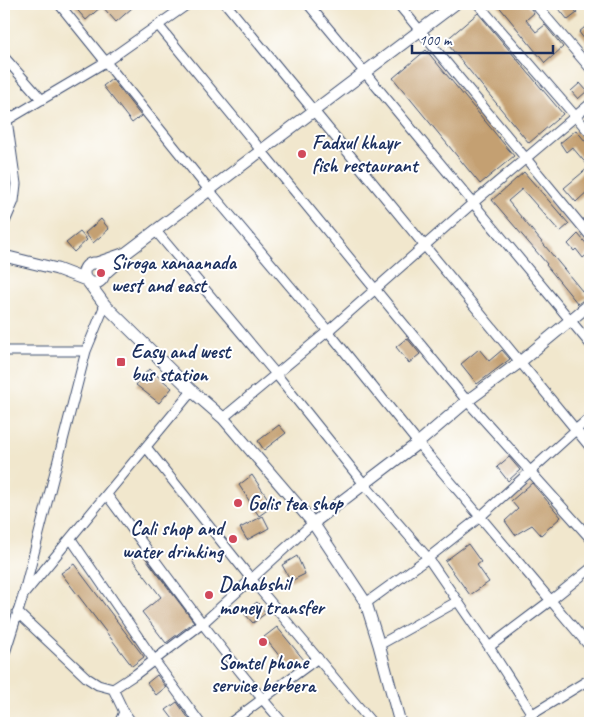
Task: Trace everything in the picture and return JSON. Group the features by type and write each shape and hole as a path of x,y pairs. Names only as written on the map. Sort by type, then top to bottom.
{"street":[{"path":"59,4 107,61 209,190 328,331 480,518 590,647"},
{"path":"4,224 14,201 16,184 5,121 107,61 188,4"},
{"path":"226,4 590,447"},
{"path":"308,4 590,344"},
{"path":"398,4 590,236"},
{"path":"4,256 57,269 95,283 126,253 456,4"},
{"path":"478,4 590,133"},
{"path":"535,4 590,68"},
{"path":"158,25 467,401 590,538"},
{"path":"4,57 42,100"},
{"path":"223,418 376,290 474,202 590,104"},
{"path":"156,230 276,374 364,484 428,558 490,647 532,714"},
{"path":"57,269 92,264 126,253"},
{"path":"4,656 6,640 23,596 86,350 105,305 103,268 92,264"},
{"path":"92,264 84,270 87,281 105,305 192,391 223,418 313,523 366,603 400,723"},
{"path":"17,612 86,678 98,686 114,689 203,624 313,523 418,443 467,401 520,362 590,304"},
{"path":"4,351 86,350"},
{"path":"23,596 192,391"},
{"path":"366,603 480,518 590,417"},
{"path":"146,447 252,580 372,723"},
{"path":"107,495 203,624 283,723"},
{"path":"71,539 200,723"},
{"path":"490,647 590,569"},
{"path":"379,645 458,601"},
{"path":"230,723 318,658"},
{"path":"518,723 590,679"},
{"path":"114,689 124,712 132,723"},
{"path":"119,723 124,712"}],"building":[{"path":"72,4 128,4 132,8 116,22 102,6 86,20"},
{"path":"497,4 527,4 534,13 526,20 536,32 545,25 563,47 545,63"},
{"path":"555,4 570,4 577,13 568,20"},
{"path":"478,13 563,114 529,143 445,41"},
{"path":"590,23 590,47 579,32"},
{"path":"426,50 514,156 480,184 393,78"},
{"path":"112,79 141,116 132,123 103,86"},
{"path":"580,83 587,91 578,99 571,91"},
{"path":"576,130 590,147 590,189 576,202 564,188 589,167 572,147 566,152 560,143"},
{"path":"524,172 569,224 560,232 522,189 508,201 587,297 578,304 547,264 492,200"},
{"path":"101,219 109,229 93,243 85,233"},
{"path":"80,232 87,240 74,252 66,243"},
{"path":"578,234 590,248 590,252 583,258 576,249 574,251 568,244"},
{"path":"407,338 420,354 409,363 396,347"},
{"path":"479,349 489,361 502,350 510,359 477,384 461,364"},
{"path":"149,369 172,388 159,403 136,385"},
{"path":"279,425 286,433 264,450 258,441"},
{"path":"509,457 520,470 508,481 497,467"},
{"path":"252,475 273,506 259,516 239,485"},
{"path":"532,483 561,517 541,535 532,525 515,535 505,521 518,509 511,501"},
{"path":"263,516 269,528 247,540 240,528"},
{"path":"468,544 481,562 477,565 489,582 470,595 445,561"},
{"path":"141,552 194,622 166,643 142,612 161,597 132,559"},
{"path":"297,556 305,574 291,581 282,565"},
{"path":"74,564 144,657 132,666 61,573"},
{"path":"257,602 266,613 253,623 244,613"},
{"path":"277,627 304,660 295,667 292,663 286,667 264,637"},
{"path":"157,675 166,687 156,695 147,683"},
{"path":"177,702 192,723 176,723 166,710"}],"place":[{"name":"Fadxul khayr fish restaurant","path":"302,154"},
{"name":"Siroga xanaanada west and east","path":"101,273"},
{"name":"Easy and west bus station","path":"121,362"},
{"name":"Golis tea shop","path":"238,503"},
{"name":"Cali shop and water drinking","path":"233,539"},
{"name":"Dahabshil money transfer","path":"209,595"},
{"name":"Somtel phone service berbera","path":"263,642"}]}
